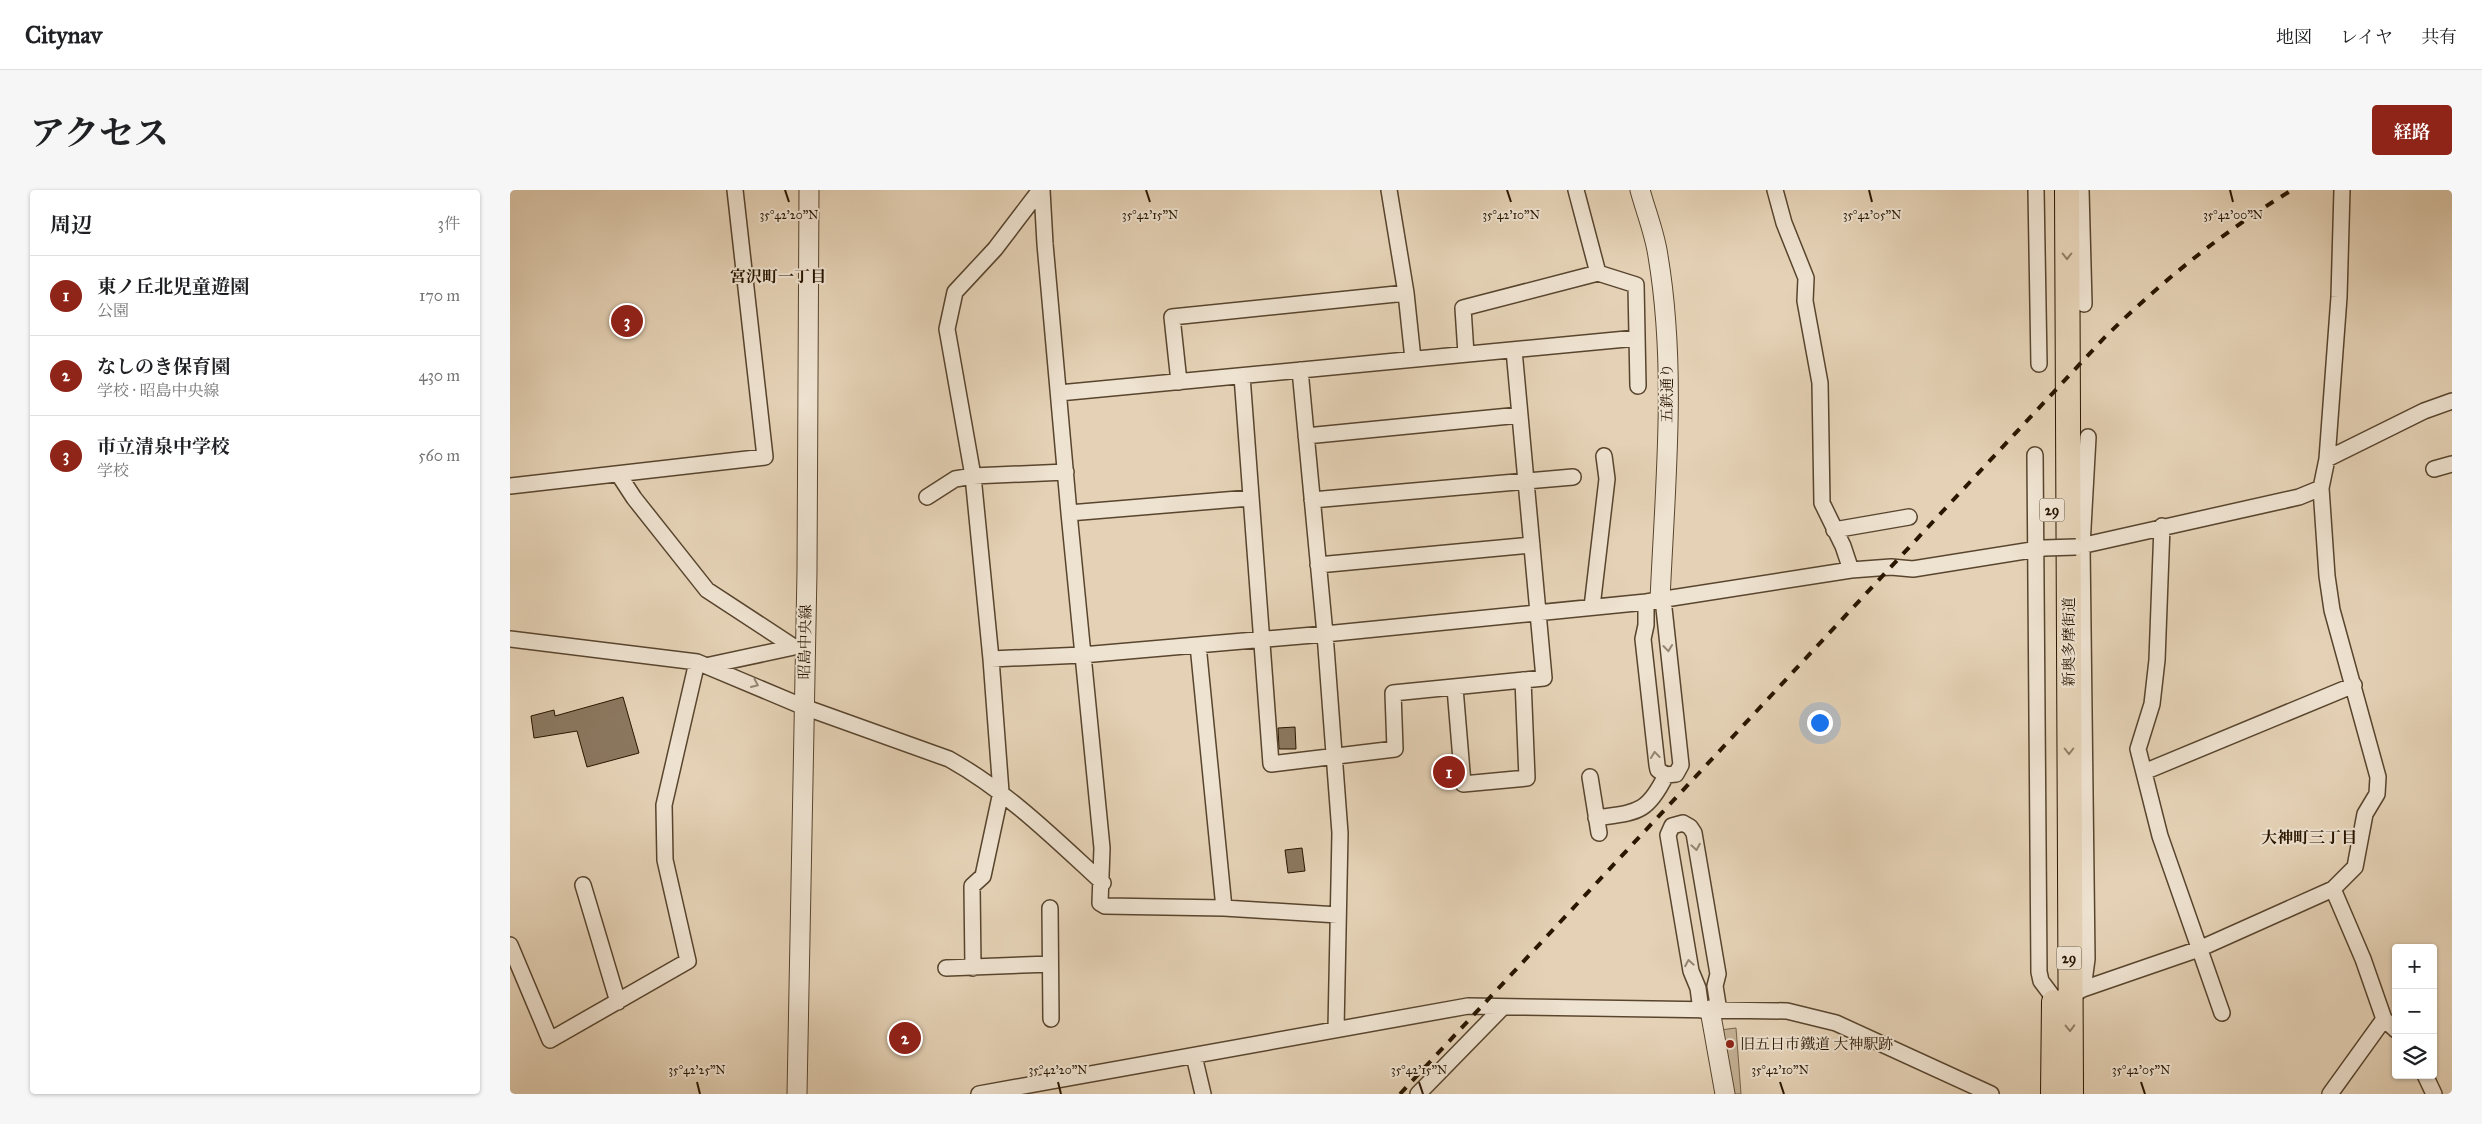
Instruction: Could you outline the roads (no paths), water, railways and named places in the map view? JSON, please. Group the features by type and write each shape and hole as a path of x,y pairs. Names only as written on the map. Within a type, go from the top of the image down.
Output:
{"main road":[{"name":"新奥多摩街道","path":"2050,190 2071,1094"},
{"name":"新奥多摩街道","path":"2053,1094 2069,994 2067,190"}],"street":[{"path":"510,486 765,457 735,190"},
{"name":"昭島中央線","path":"797,1094 804,706 809,190"},
{"path":"1041,190 1082,655 1092,723 1102,848 1102,884 1099,900 1105,906 1224,908 1338,915"},
{"path":"972,968 972,886 983,876 1001,792 991,659 973,476 947,329 955,292 995,249 1041,190"},
{"path":"1389,190 1406,293 1413,359"},
{"path":"1576,190 1598,273"},
{"name":"五鉄通り","path":"1640,190 1658,254 1666,338 1667,432 1656,600"},
{"path":"1775,190 1784,223 1806,278 1805,301 1820,383 1822,503 1851,570"},
{"path":"2036,190 2039,364"},
{"path":"2082,190 2084,304"},
{"path":"2035,455 2040,548 2039,972 2041,981 2069,994 2200,949 2332,889 2355,867 2365,814 2377,794 2378,777 2332,610 2327,576 2321,488 2327,459 2340,297 2342,190"},
{"path":"1466,354 1463,308 1598,273 1636,285 1638,386"},
{"path":"1179,382 1172,317 1406,293"},
{"path":"1059,393 1637,338"},
{"path":"1242,376 1271,764 1396,749 1393,692 1455,688 1544,678 1514,350"},
{"path":"1300,370 1325,634 1340,833 1336,1029"},
{"path":"2327,459 2424,411 2452,401"},
{"path":"1306,436 1520,415"},
{"path":"2069,994 2087,959 2079,546 2088,437"},
{"path":"1592,608 1607,480 1604,456"},
{"path":"2434,469 2452,464"},
{"path":"926,496 956,479 973,476 1066,472"},
{"path":"619,475 634,498 706,590 794,647 704,663"},
{"path":"1312,500 1573,477"},
{"path":"991,659 1082,655 1262,640 1592,608 1851,570 1891,567 1913,569 2040,548 2079,546 2299,497 2321,488"},
{"path":"1069,513 1250,498"},
{"path":"1834,530 1909,517"},
{"path":"2162,526 2157,660 2152,704 2138,749 2160,836 2222,1013"},
{"path":"1318,566 1532,545"},
{"path":"1656,600 1681,765 1676,774 1666,775 1658,770 1656,765 1643,639 1646,625 1656,600"},
{"path":"510,638 704,663 804,706 949,759 1001,792 1029,814 1102,884"},
{"path":"1198,645 1224,908"},
{"path":"510,945 550,1040 688,961 665,860 664,805 704,663"},
{"path":"1455,688 1463,784 1527,778 1522,680"},
{"path":"2144,772 2354,685"},
{"path":"1590,777 1598,826 1646,807 1657,794 1666,775"},
{"path":"1710,1010 1718,974 1694,832 1683,823 1672,826 1668,835 1691,971 1710,1010 1725,1094"},
{"path":"583,885 618,1002"},
{"path":"2332,889 2363,959 2384,1019 2392,1026"},
{"path":"1050,908 1051,1019"},
{"path":"946,968 1050,964"},
{"path":"979,1094 1468,1006 1787,1011 1836,1022 1992,1094"},
{"path":"1418,1094 1503,1007"},
{"path":"2330,1094 2384,1019"},
{"path":"1194,1056 1203,1094"},
{"path":"2427,1079 2434,1094"}],"railway":[{"path":"1400,1094 2105,337 2194,258 2242,222 2292,190"}],"place":[{"name":"市立清泉中学校","path":"627,321"},
{"name":"東ノ丘北児童遊園","path":"1449,772"},
{"name":"なしのき保育園","path":"905,1038"},
{"name":"旧五日市鐵道 大神駅跡","path":"1730,1044"}],"district":[{"name":"宮沢町一丁目","path":"778,276"},
{"name":"大神町三丁目","path":"2309,837"}]}
